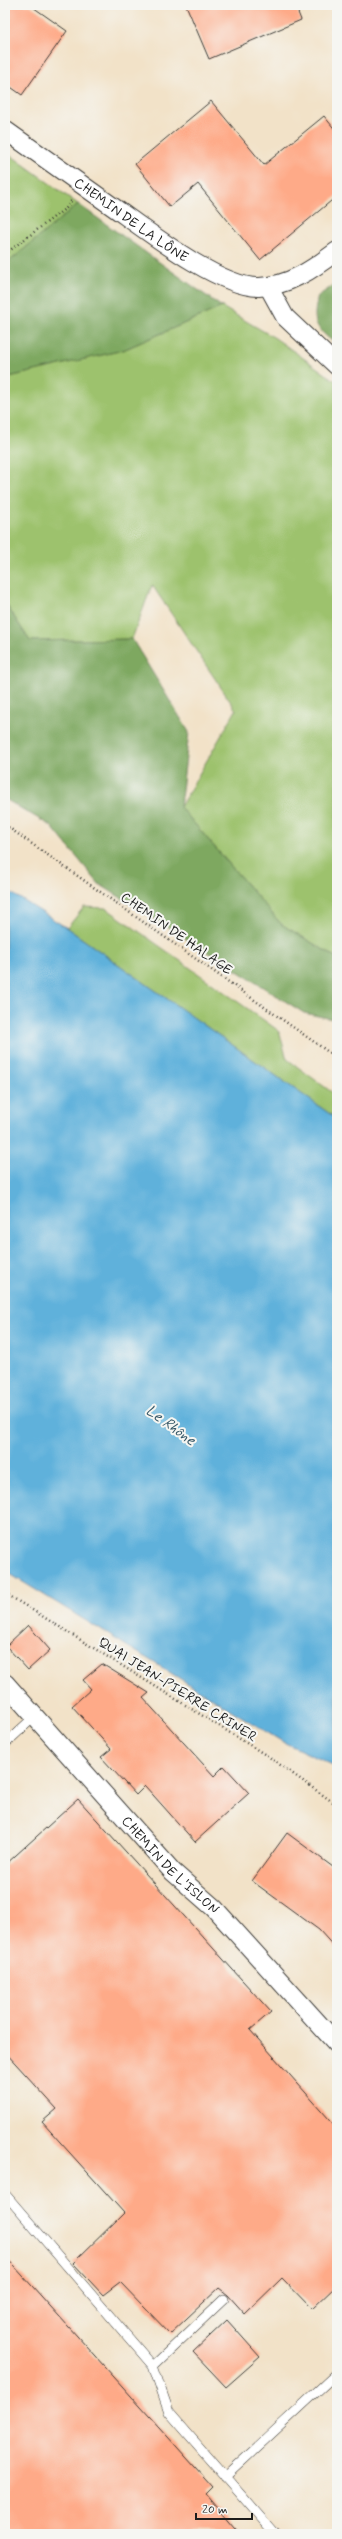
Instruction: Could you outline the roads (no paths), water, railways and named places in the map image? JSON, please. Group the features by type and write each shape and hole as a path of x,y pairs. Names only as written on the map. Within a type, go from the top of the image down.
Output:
{"street":[{"name":"CHEMIN DE LA LÔNE","path":"5,130 181,254 223,278 257,287 286,283 313,269 337,251"},
{"path":"268,286 285,318 337,366"},
{"name":"CHEMIN DE L'ISLON","path":"5,1683 173,1872 214,1908 337,2044"}],"lane":[{"path":"5,1744 35,1716"},
{"path":"5,2194 153,2366 169,2412 275,2534"},
{"path":"153,2366 224,2299"},
{"path":"225,2477 337,2373"}],"water":[{"name":"Le Rhône","path":"5,889 67,928 337,1119 337,1767 283,1742 5,1571"}]}
